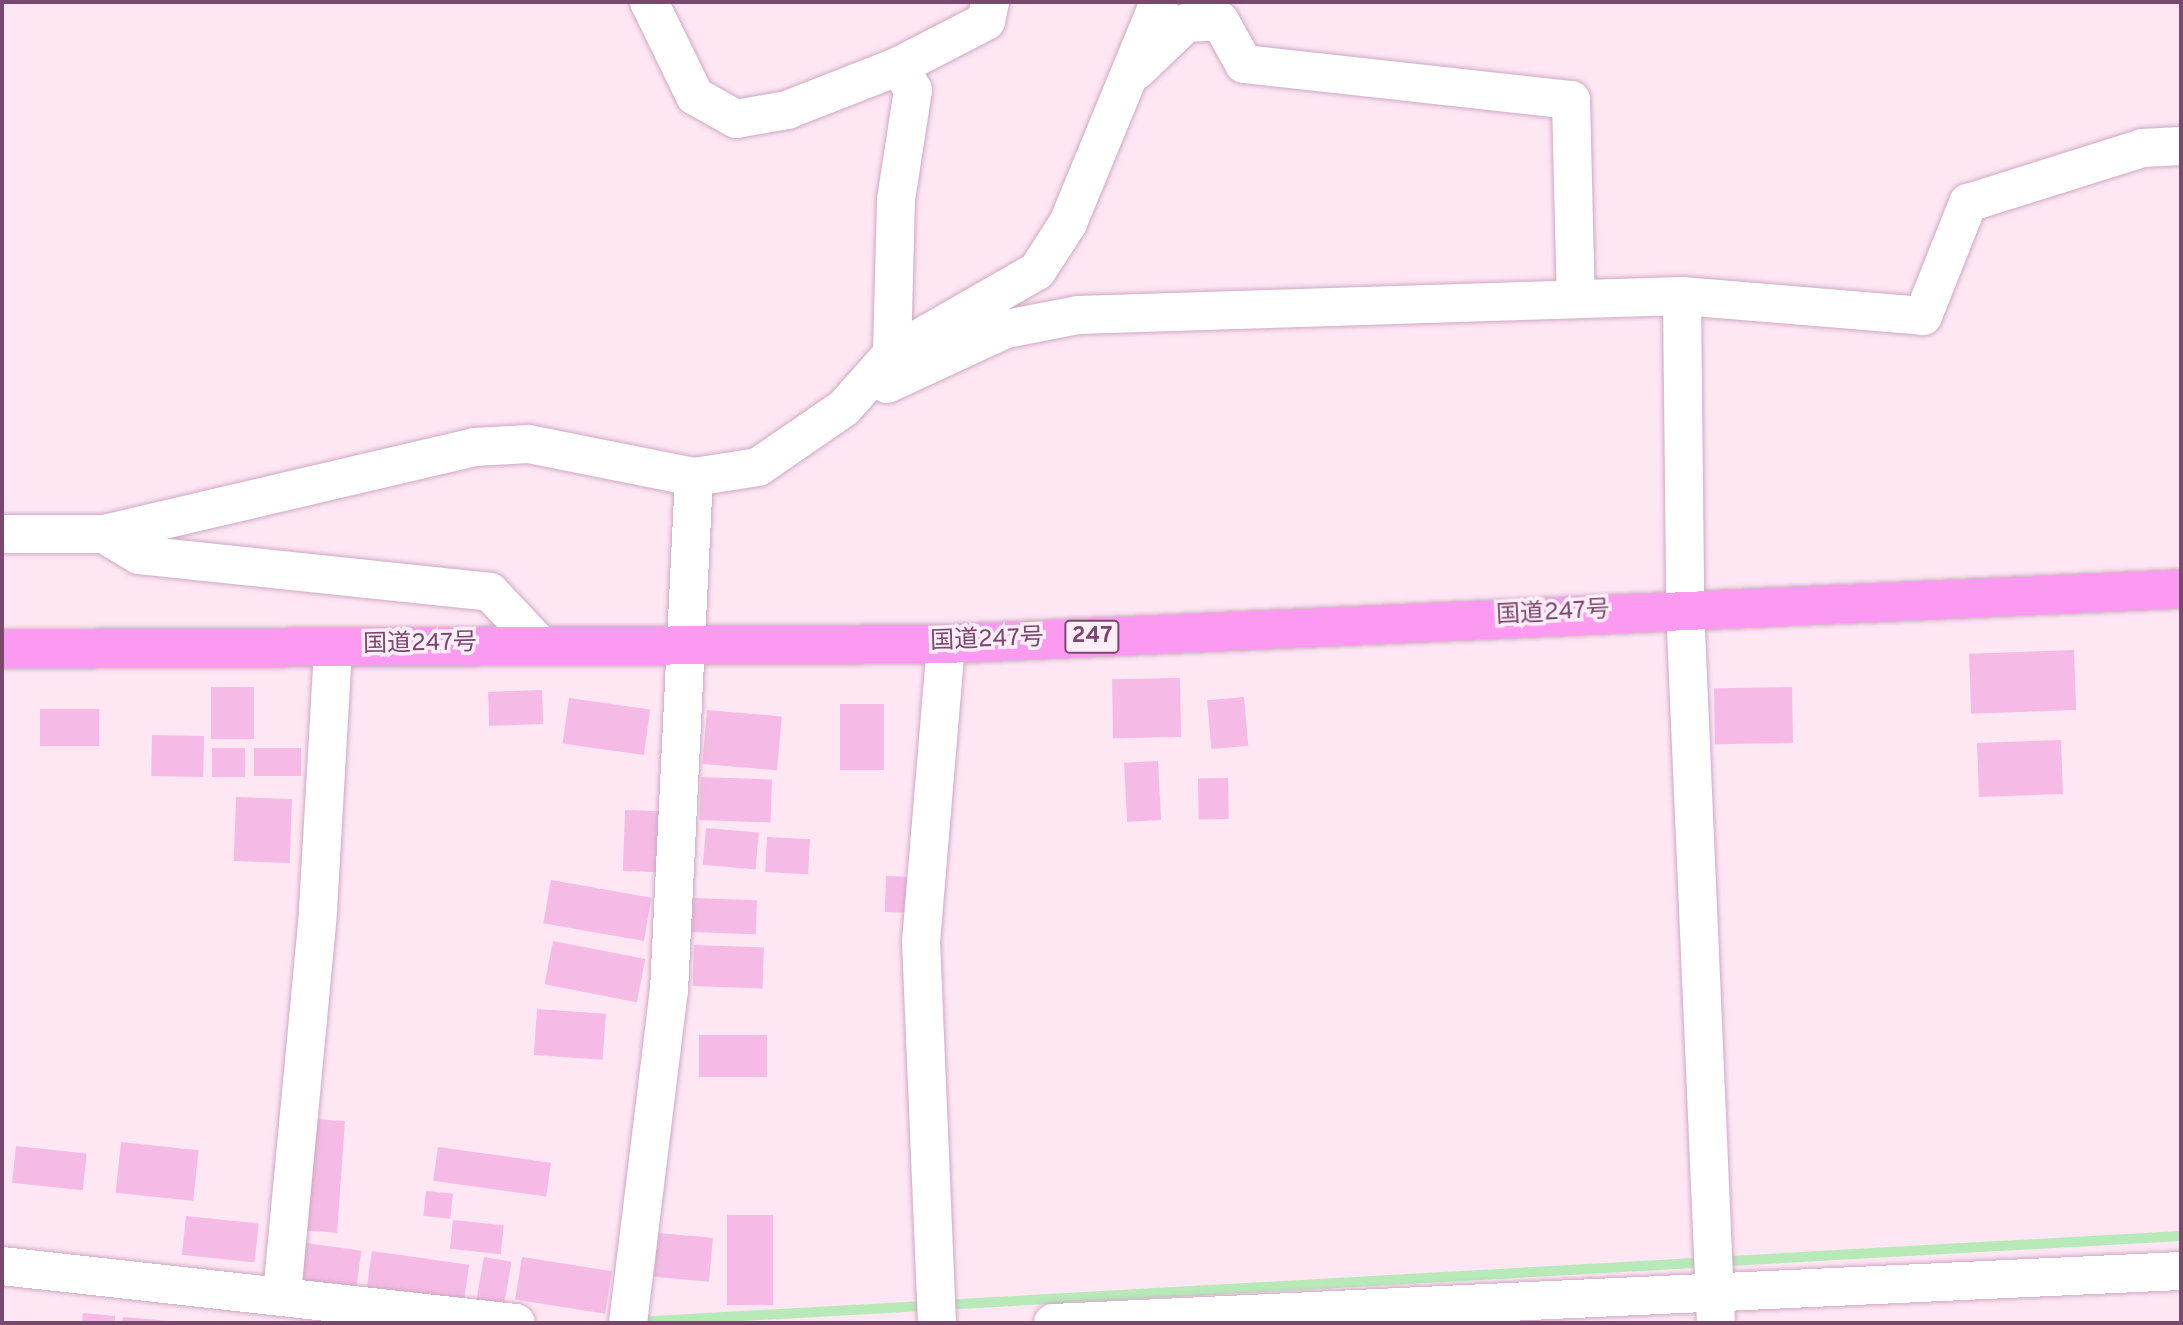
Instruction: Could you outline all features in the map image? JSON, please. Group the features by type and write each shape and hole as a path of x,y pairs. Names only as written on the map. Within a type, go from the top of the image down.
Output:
{"highway":[{"name":"国道247号","path":"2,649 685,641 946,644 1685,608 2181,589"}],"street":[{"path":"649,2 695,96 736,119 787,110 899,66 986,21 990,2"},
{"path":"844,408 892,354 1037,271 1068,223 1159,2"},
{"path":"1128,78 1186,23 1220,21 1244,64 1571,100 1576,299"},
{"path":"892,354 896,200 913,90 899,66"},
{"path":"2,534 104,534 474,447 528,444 695,477 758,467 844,408 1006,329 1078,315 1682,296 1923,316 1968,203 2143,148 2181,146"},
{"path":"1682,296 1685,608 1715,1299"},
{"path":"629,1311 669,991 695,477"},
{"path":"104,534 139,555 490,592 538,643"},
{"path":"937,1323 921,942 946,644"},
{"path":"282,1294 318,910 333,647"},
{"path":"2,1266 282,1294 515,1323"},
{"path":"1053,1323 1715,1299 2181,1271"}],"building":[{"path":"2074,650 2076,710 1971,714 1969,654"},
{"path":"1180,678 1181,737 1113,738 1112,679"},
{"path":"211,687 254,687 254,739 211,739"},
{"path":"1792,687 1793,743 1715,744 1714,688"},
{"path":"542,690 543,724 489,726 488,692"},
{"path":"1244,697 1248,746 1211,749 1207,700"},
{"path":"569,698 650,709 644,755 563,744"},
{"path":"840,704 884,704 884,770 840,770"},
{"path":"40,709 99,709 99,746 40,746"},
{"path":"707,710 782,717 777,770 702,764"},
{"path":"152,735 204,736 203,777 151,776"},
{"path":"2061,740 2063,794 1979,797 1977,743"},
{"path":"212,748 245,748 245,777 212,777"},
{"path":"254,748 301,748 301,776 254,776"},
{"path":"1158,761 1161,820 1127,822 1124,763"},
{"path":"701,777 772,779 770,822 699,820"},
{"path":"1228,778 1229,819 1199,820 1198,779"},
{"path":"236,797 292,799 290,863 234,861"},
{"path":"625,810 661,811 659,872 623,871"},
{"path":"706,828 759,833 756,869 703,865"},
{"path":"767,837 810,839 808,874 765,872"},
{"path":"886,876 918,877 917,913 885,912"},
{"path":"551,880 651,898 644,941 543,923"},
{"path":"693,898 757,900 756,934 692,932"},
{"path":"553,941 645,959 637,1002 545,984"},
{"path":"694,945 764,947 763,988 693,986"},
{"path":"537,1009 606,1014 603,1060 534,1055"},
{"path":"699,1035 767,1035 767,1077 699,1077"},
{"path":"315,1119 345,1121 337,1233 307,1231"},
{"path":"121,1142 199,1150 193,1201 116,1193"},
{"path":"16,1146 87,1153 83,1190 12,1183"},
{"path":"438,1147 551,1163 546,1197 433,1181"},
{"path":"426,1191 453,1194 450,1219 423,1216"},
{"path":"727,1215 773,1215 773,1305 727,1305"},
{"path":"186,1216 259,1224 255,1262 182,1255"},
{"path":"453,1220 504,1225 501,1254 450,1249"},
{"path":"658,1233 713,1238 709,1282 654,1277"},
{"path":"306,1243 361,1251 356,1288 301,1281"},
{"path":"372,1251 469,1265 463,1305 366,1292"},
{"path":"484,1257 512,1262 503,1312 475,1307"},
{"path":"522,1257 612,1271 605,1314 515,1299"},
{"path":"83,1313 115,1316 115,1323 82,1323"},
{"path":"123,1317 171,1321 171,1323 122,1323"}],"waterway":[{"path":"636,1322 2181,1236"}]}
